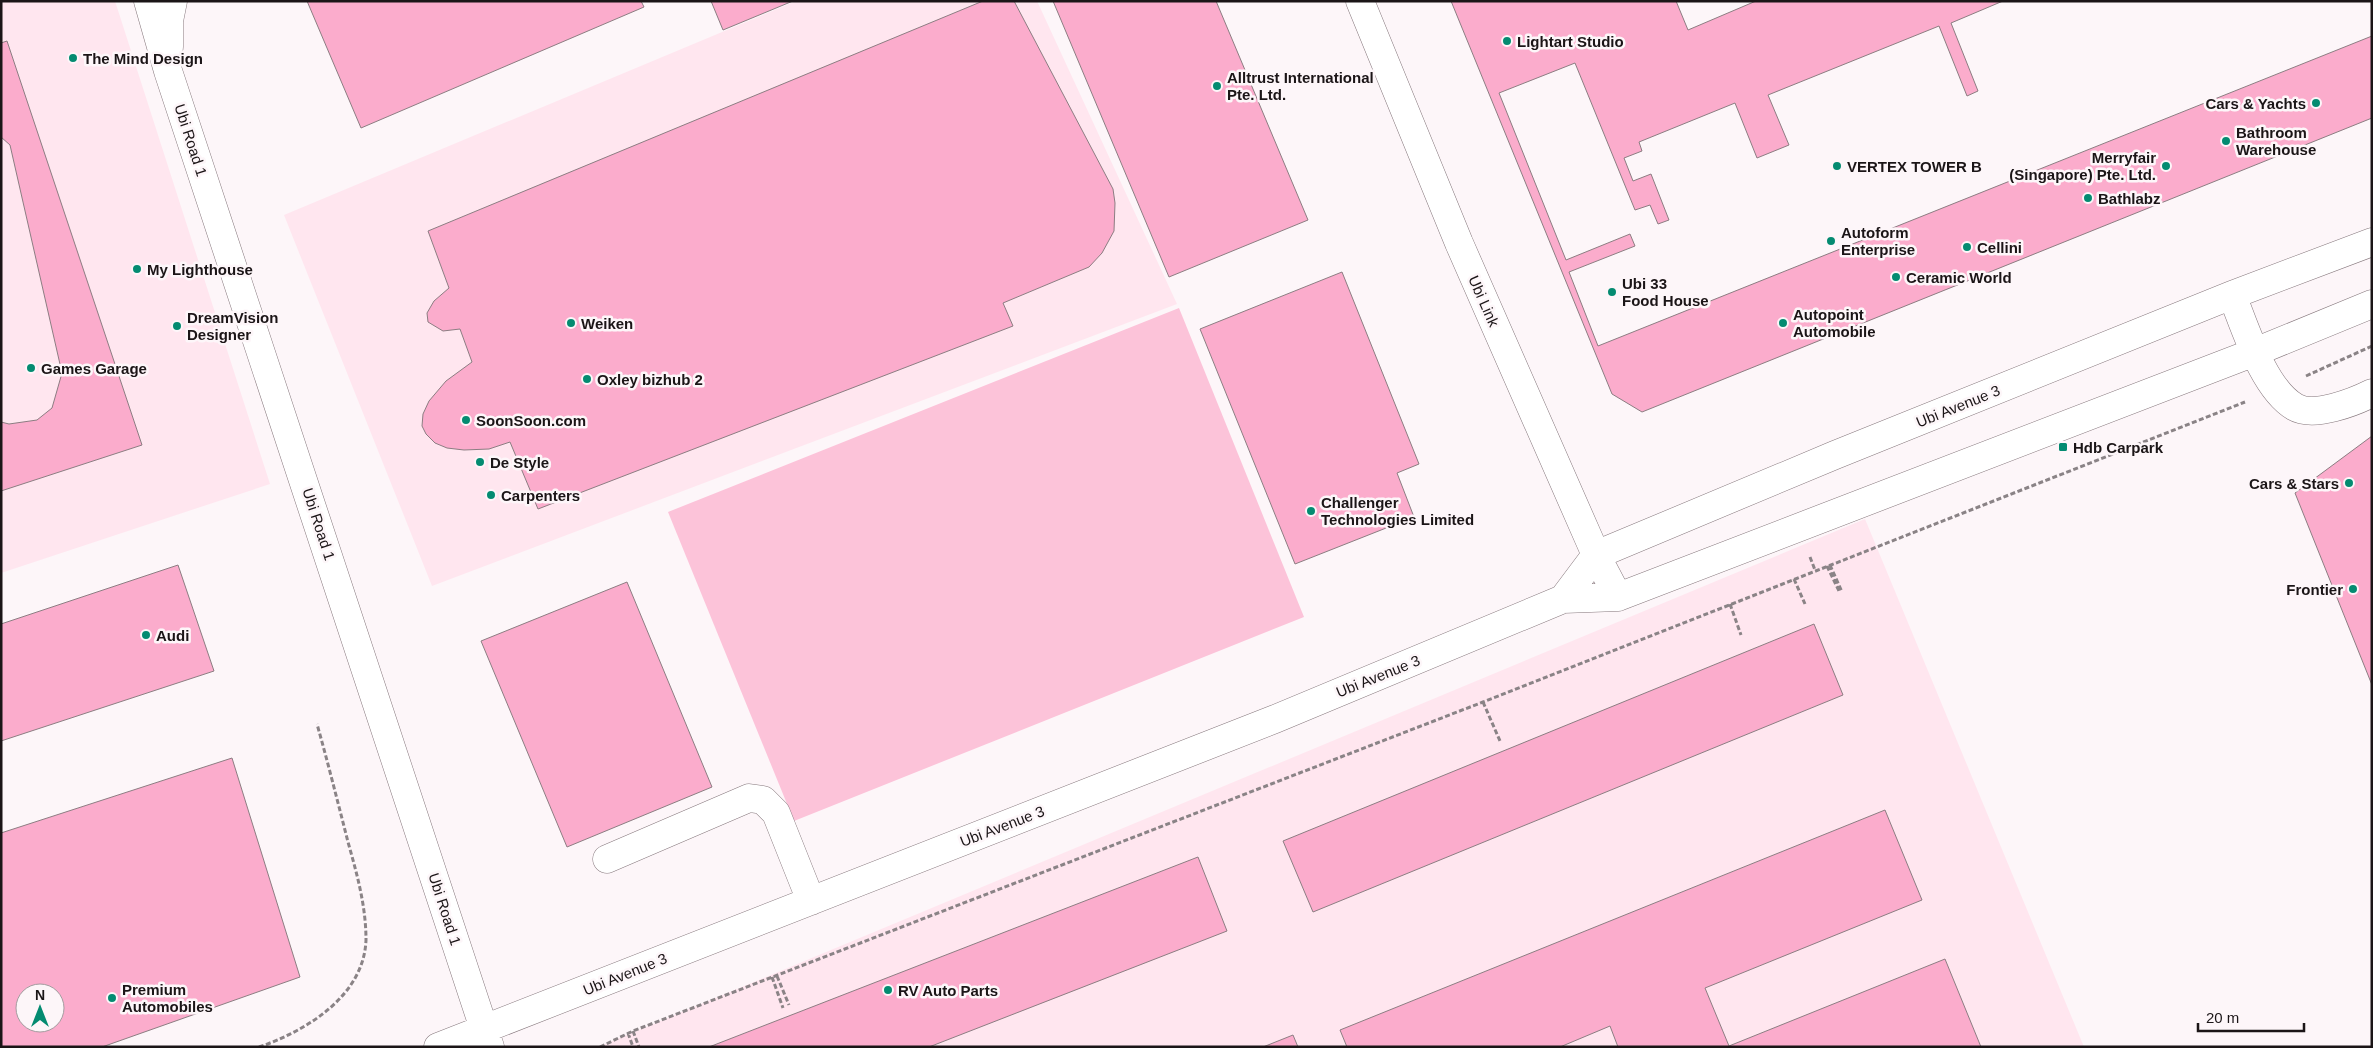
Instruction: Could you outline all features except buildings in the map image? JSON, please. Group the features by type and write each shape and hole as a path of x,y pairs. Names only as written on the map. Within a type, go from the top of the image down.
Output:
{"street":[{"name":"Ubi Road 1","path":"148,1 168,70 488,1038"},
{"path":"168,70 169,21 173,1"},
{"name":"Ubi Link","path":"1360,1 1459,243 1596,555 1618,597"},
{"name":"Ubi Avenue 3","path":"1563,598 1596,555 1835,454 2232,295 2372,242"},
{"path":"2232,295 2255,352 2276,390 2296,408 2317,410 2345,406 2372,393"},
{"name":"Ubi Avenue 3","path":"438,1047 488,1038 811,901 1275,718 1563,598 1618,597 2255,352 2372,304"},
{"path":"607,859 749,798 763,800 776,813 811,901"}],"path":[{"path":"600,1047 633,1031 1483,702 2276,390 2372,346"},
{"path":"1829,565 1841,593"},
{"path":"1794,579 1805,604"},
{"path":"1730,604 1741,635"},
{"path":"1483,702 1500,741"},
{"path":"259,1047 281,1039 319,1018 352,984 366,941 362,894 317,724"},
{"path":"777,976 789,1005"},
{"path":"772,977 783,1008"},
{"path":"633,1031 639,1047"},
{"path":"628,1034 633,1047"}],"shaded area":[{"path":"1,1 115,1 270,484 1,573"},
{"name":"Oxley bizhub 2","path":"796,1 1037,1 1177,304 432,586 284,215"},
{"path":"1179,308 1304,617 794,821 668,512"},
{"path":"1865,519 2084,1047 598,1047"}],"place":[{"name":"Lightart Studio","path":"1507,41"},
{"name":"The Mind Design","path":"73,58"},
{"name":"Alltrust International Pte. Ltd.","path":"1217,86"},
{"name":"Cars & Yachts","path":"2316,103"},
{"name":"Bathroom Warehouse","path":"2226,141"},
{"name":"VERTEX TOWER B","path":"1837,166"},
{"name":"Merryfair (Singapore) Pte. Ltd.","path":"2166,166"},
{"name":"Bathlabz","path":"2088,198"},
{"name":"Autoform Enterprise","path":"1831,241"},
{"name":"Cellini","path":"1967,247"},
{"name":"My Lighthouse","path":"137,269"},
{"name":"Ceramic World","path":"1896,277"},
{"name":"Ubi 33 Food House","path":"1612,292"},
{"name":"Weiken","path":"571,323"},
{"name":"Autopoint Automobile","path":"1783,323"},
{"name":"DreamVision Designer","path":"177,326"},
{"name":"Games Garage","path":"31,368"},
{"name":"Oxley bizhub 2","path":"587,379"},
{"name":"SoonSoon.com","path":"466,420"},
{"name":"Hdb Carpark","path":"2063,447"},
{"name":"De Style","path":"480,462"},
{"name":"Cars & Stars","path":"2349,483"},
{"name":"Carpenters","path":"491,495"},
{"name":"Challenger Technologies Limited","path":"1311,511"},
{"name":"Frontier","path":"2353,589"},
{"name":"Audi","path":"146,635"},
{"name":"RV Auto Parts","path":"888,990"},
{"name":"Premium Automobiles","path":"112,998"}]}
